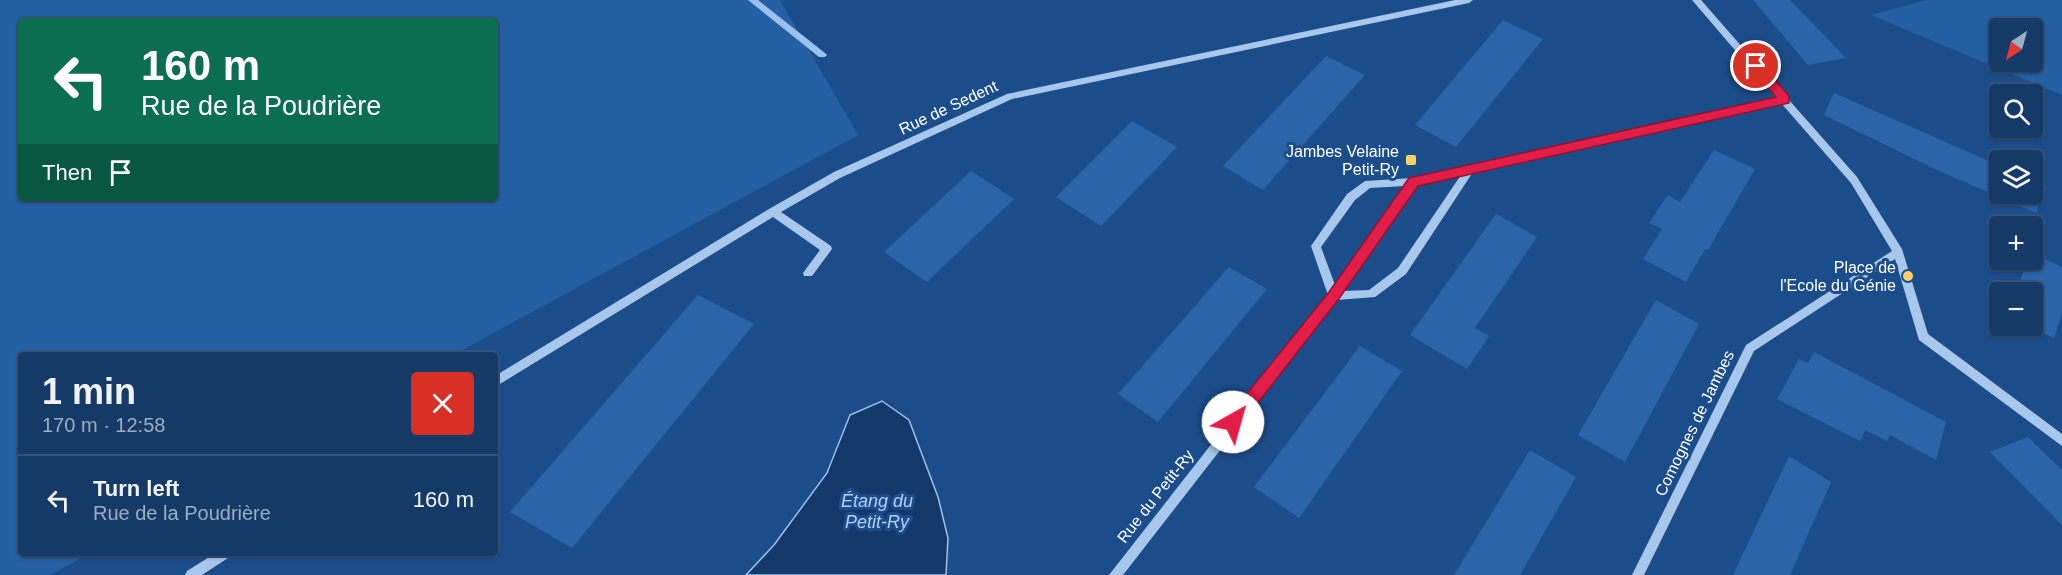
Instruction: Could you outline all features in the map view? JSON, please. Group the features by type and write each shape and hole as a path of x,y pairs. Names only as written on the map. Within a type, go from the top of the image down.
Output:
{"street":[{"name":"Rue de Sedent","path":"498,380 837,175 1010,96 1468,0"},
{"path":"1696,0 1854,180 1898,252 1923,337 2062,441"},
{"path":"1470,169 1402,271 1371,294 1334,296 1316,246 1351,197 1368,184 1413,182 1470,169 1785,99"},
{"name":"Rue du Petit-Ry","path":"1115,575 1334,296 1413,182"},
{"path":"773,212 827,249 808,273"},
{"name":"Comognes de Jambes","path":"1638,575 1750,348 1898,252"},
{"path":"190,575 221,556"}],"shaded area":[{"path":"0,0 780,0 858,135 459,352 18,352 18,556 85,556 50,575 0,575"},
{"path":"1927,0 2062,0 2062,95 2043,87 2043,84 2036,84 2007,72 2043,72 2043,18 1989,18 1989,64 1871,15"}],"water":[{"name":"Étang du Petit-Ry","path":"882,401 909,420 938,497 948,538 946,575 746,575 774,545 827,473 850,415"}],"building":[{"path":"1753,0 1790,0 1846,58 1808,65"},
{"path":"1503,20 1543,39 1456,147 1415,125"},
{"path":"1326,56 1365,75 1263,190 1223,166"},
{"path":"1834,93 1989,161 1989,193 1935,169 1824,115"},
{"path":"1132,121 1177,147 1101,226 1056,197"},
{"path":"1714,150 1755,169 1708,250 1705,249 1686,282 1643,259 1662,229 1649,223 1668,195 1680,202"},
{"path":"971,171 1014,199 927,282 884,252"},
{"path":"2015,204 2039,204 2036,213"},
{"path":"1496,214 1537,237 1475,328 1489,336 1467,369 1410,335"},
{"path":"2043,258 2062,267 2062,313 2054,338 2043,333 2043,282 2020,282 2024,270 2043,270"},
{"path":"1229,267 1267,289 1158,422 1118,394"},
{"path":"698,295 754,324 572,548 510,512"},
{"path":"1656,300 1699,324 1625,462 1578,435"},
{"path":"1360,346 1402,371 1299,518 1254,487"},
{"path":"1814,352 1946,422 1936,460 1890,435 1887,441 1865,430 1860,441 1777,399 1799,359 1808,363"},
{"path":"2028,437 2062,470 2062,525 1990,452"},
{"path":"1530,450 1576,477 1520,575 1454,575"},
{"path":"1789,456 1831,482 1790,575 1733,575"}],"waterway":[{"path":"752,0 822,55"}],"place":[{"name":"Jambes Velaine Petit-Ry","path":"1411,160"},
{"name":"Place de l'Ecole du Génie","path":"1908,276"}],"route":[{"path":"1233,422 1334,296 1413,182 1785,99 1756,66"}]}
